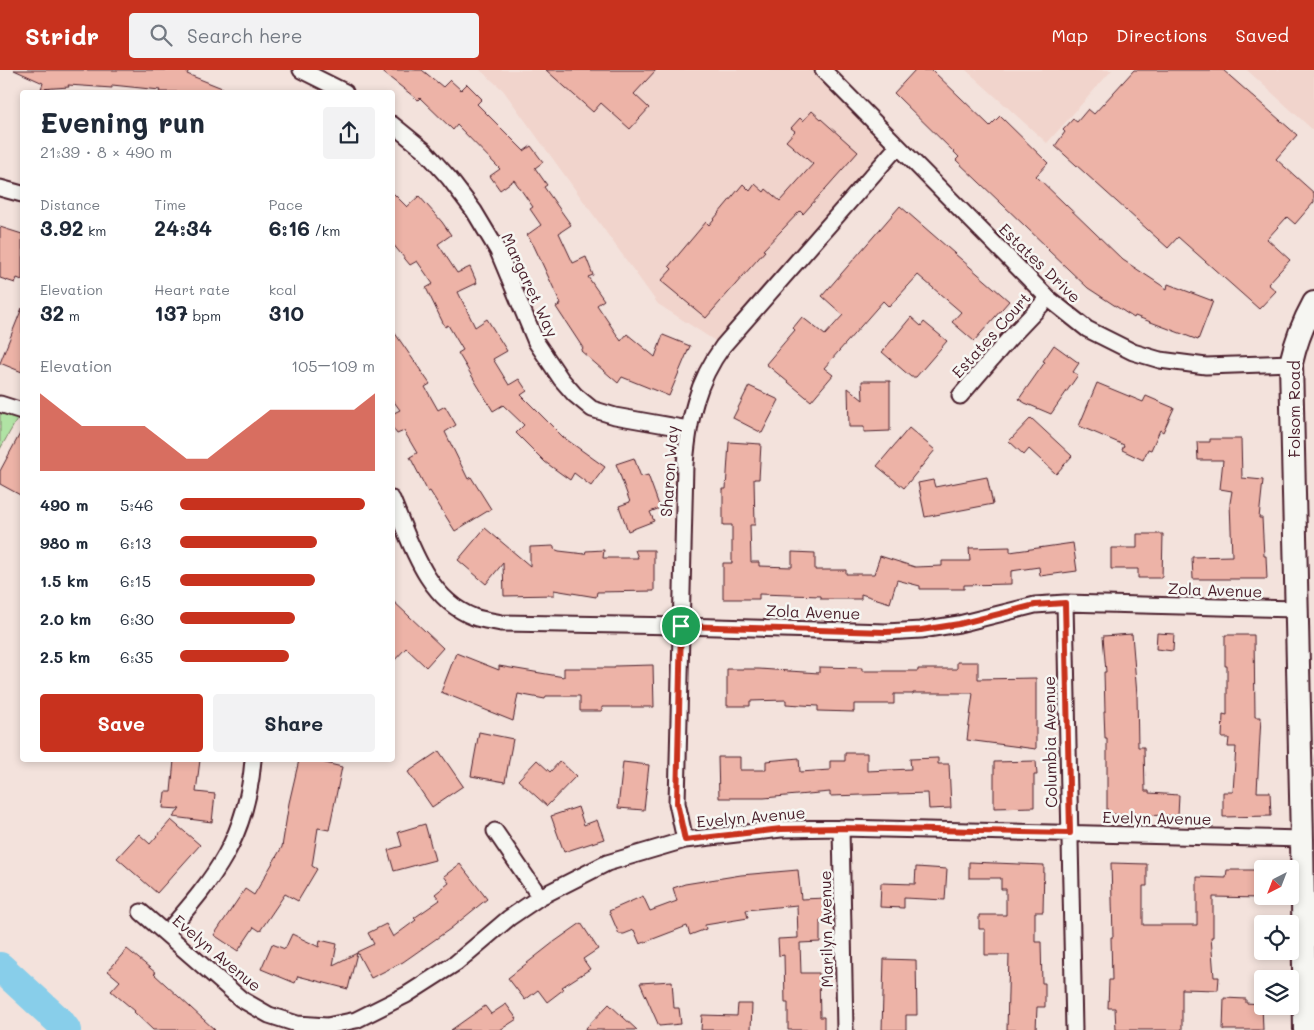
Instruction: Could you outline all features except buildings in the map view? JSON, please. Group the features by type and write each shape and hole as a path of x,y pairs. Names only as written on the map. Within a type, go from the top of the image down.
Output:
{"street":[{"path":"301,70 341,90"},
{"name":"Estates Drive","path":"823,70 1048,298 1087,329 1133,352 1160,360 1206,366 1291,364"},
{"name":"Margaret Way","path":"395,127 430,157 474,211 498,251 536,342 561,379 575,395 592,408 615,416 688,429"},
{"name":"Sharon Way","path":"685,840 677,803 684,464 688,429 696,396 710,364 723,346 898,146"},
{"path":"0,188 20,193"},
{"name":"Estates Court","path":"960,396 1008,340 1048,298"},
{"name":"Folsom Road","path":"1305,1030 1309,1004 1302,839 1291,364 1296,340 1303,322 1314,303"},
{"path":"0,404 20,410"},
{"name":"Zola Avenue","path":"395,506 421,566 436,590 453,606 474,617 501,623 895,632 959,624 1035,605 1065,603 1298,609"},
{"name":"Columbia Avenue","path":"1065,603 1074,1030"},
{"path":"166,933 195,901 217,871 233,843 244,812 252,779 253,762"},
{"name":"Evelyn Avenue","path":"141,912 241,999 269,1015 298,1024 327,1026 358,1025 431,980 509,918 540,897 607,863 685,840 781,829 842,828 1302,839"},
{"name":"Marilyn Avenue","path":"842,828 845,1030"},
{"path":"495,831 540,897"}],"shaded area":[{"path":"480,70 823,70 898,146 723,346 658,304 503,90"},
{"path":"966,70 1112,70 1047,143"},
{"path":"1247,70 1314,70 1314,131"}],"green space":[{"path":"0,404 20,410 20,414 0,449"}],"waterway":[{"path":"0,967 60,1022 66,1030"}],"route":[{"path":"1065,603 1070,833 842,828 781,829 685,840 677,803 681,626 886,632 921,630 959,624 1035,605 1065,603"}]}
